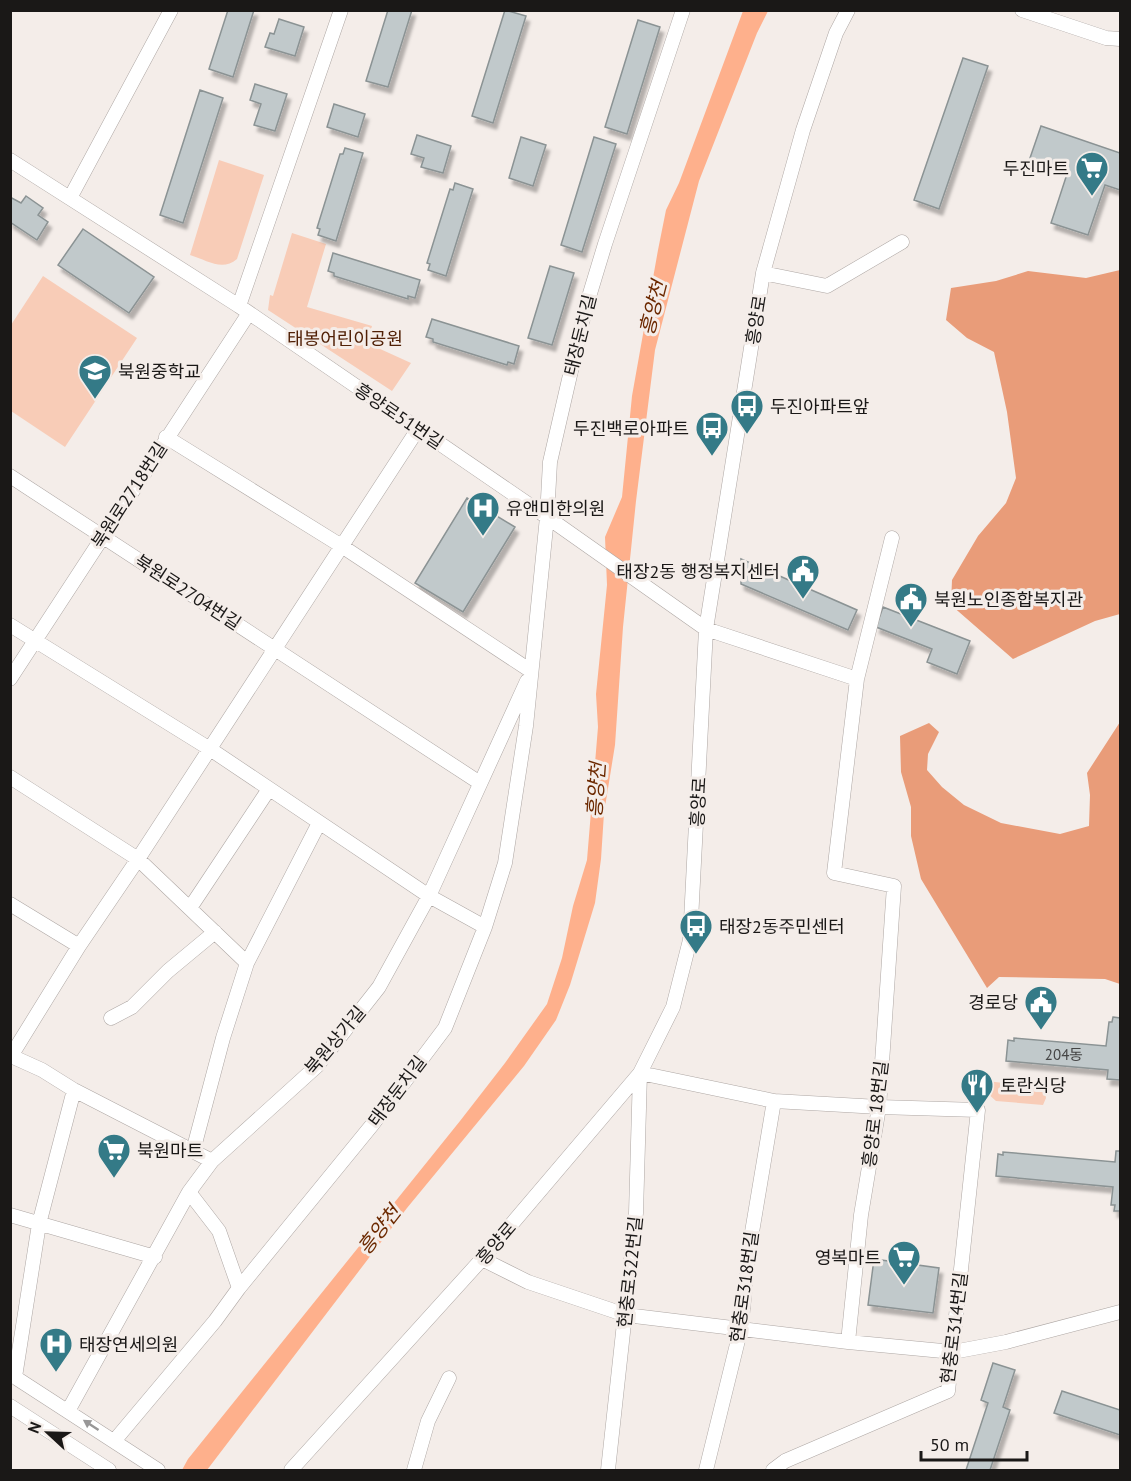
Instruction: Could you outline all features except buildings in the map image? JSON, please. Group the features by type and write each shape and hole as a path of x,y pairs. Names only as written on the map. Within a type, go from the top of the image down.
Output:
{"street":[{"path":"70,198 171,10"},
{"path":"244,310 341,10"},
{"name":"태장둔치길","path":"114,1440 215,1321 239,1288 372,1125 445,1028 485,927 505,863 526,726 547,517 550,462 585,310 608,233 683,10"},
{"name":"흥양로","path":"291,1470 482,1259 640,1073 673,1007 690,940 706,629 763,273 802,130 836,33 848,10"},
{"path":"1022,10 1106,38 1120,39"},
{"name":"흥양로51번길","path":"10,160 244,310 547,517 706,629"},
{"path":"763,273 827,286 902,242"},
{"name":"북원로2718번길","path":"10,679 166,437 244,310"},
{"path":"212,1161 74,1090 42,1070 10,1056 79,946 138,860 340,545 418,429"},
{"path":"166,437 340,545 531,671"},
{"name":"북원로2704번길","path":"10,476 275,649"},
{"path":"706,629 857,679 892,538"},
{"path":"10,625 210,749 429,896 485,927"},
{"path":"275,649 480,783"},
{"name":"북원상가길","path":"68,1411 189,1192 212,1161 317,1066 379,987 429,896 531,671"},
{"name":"흥양로 18번길","path":"848,1342 861,1215 879,1107 894,886 834,873 857,679"},
{"path":"10,777 138,860 247,963"},
{"path":"190,908 269,789"},
{"path":"193,1151 223,1038 247,963 319,823"},
{"path":"10,904 79,946"},
{"path":"111,1018 132,1007 168,971 215,932"},
{"path":"640,1073 774,1101 879,1107"},
{"name":"현충로322번길","path":"608,1470 636,1213 640,1073"},
{"path":"74,1090 39,1224 13,1376 158,1470"},
{"name":"현충로318번길","path":"706,1470 741,1328 749,1250 774,1101"},
{"name":"현충로314번길","path":"773,1470 785,1461 948,1391 978,1110 879,1107"},
{"path":"189,1192 219,1231 239,1288"},
{"path":"10,1215 155,1257"},
{"path":"482,1259 528,1282 626,1315 848,1342 953,1352 1120,1312"},
{"path":"414,1470 428,1421 449,1378"},
{"path":"10,1406 103,1469"}],"green space":[{"path":"219,160 264,175 237,259 226,265 214,264 190,255"},
{"name":"태봉어린이공원","path":"292,233 326,244 307,307 372,326 367,343 411,363 392,391 268,310 270,295 273,296"},
{"path":"43,276 137,338 65,447 11,411 11,325"},
{"path":"987,1081 1044,1088 1046,1098 1043,1105 996,1101 986,1092"}],"shaded area":[{"path":"1120,270 1120,614 1095,621 1013,659 951,605 952,580 978,536 1006,503 1016,478 1007,412 994,352 967,338 946,320 951,288 996,281 1028,271 1086,278"},
{"path":"1120,722 1120,984 1105,979 999,977 987,988 921,879 911,836 911,807 901,772 900,736 929,723 939,732 928,754 927,770 942,787 964,805 1001,823 1060,834 1089,826 1090,795 1087,773"}],"water":[{"name":"흥양천","path":"743,11 768,11 757,33 699,181 655,350 636,501 623,627 615,745 604,813 601,859 595,903 570,985 556,1020 524,1066 407,1208 207,1470 182,1470 188,1459 460,1121 547,1004 562,958 573,906 587,860 598,727 596,694 607,585 605,537 622,497 632,396 658,250 666,210 679,183"}],"place":[{"name":"두진마트","path":"1092,197"},
{"name":"북원중학교","path":"95,400"},
{"name":"두진아파트앞","path":"747,435"},
{"name":"두진백로아파트","path":"712,457"},
{"name":"유앤미한의원","path":"483,537"},
{"name":"태장2동 행정복지센터","path":"803,600"},
{"name":"북원노인종합복지관","path":"911,628"},
{"name":"태장2동주민센터","path":"696,955"},
{"name":"경로당","path":"1041,1031"},
{"name":"토란식당","path":"977,1114"},
{"name":"북원마트","path":"114,1179"},
{"name":"영복마트","path":"904,1286"},
{"name":"태장연세의원","path":"56,1373"}]}
